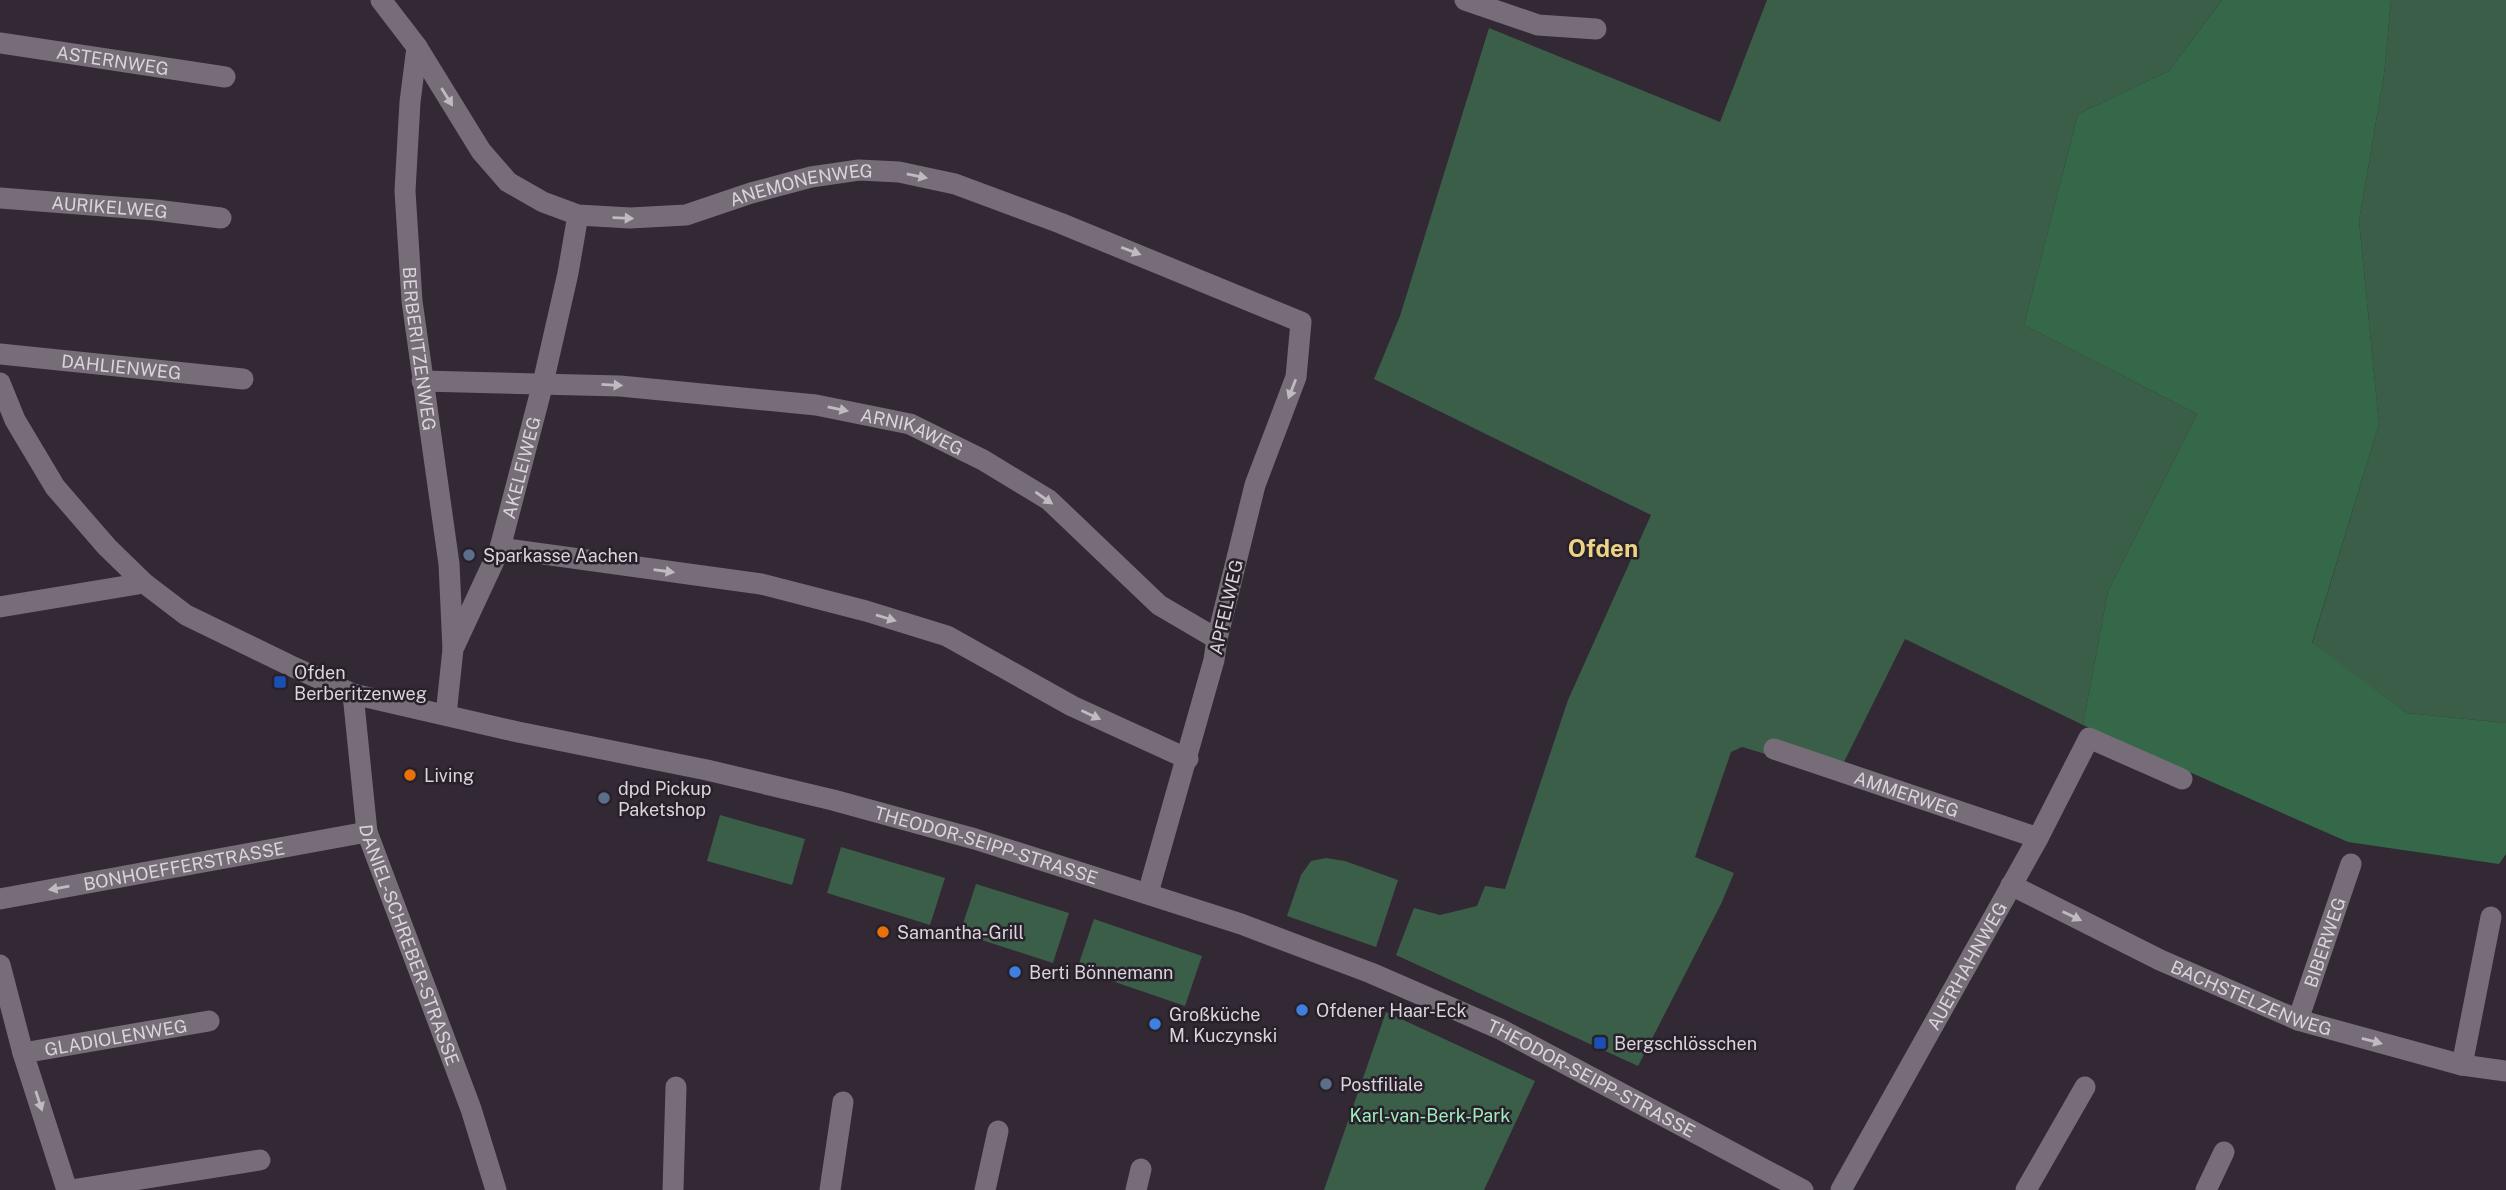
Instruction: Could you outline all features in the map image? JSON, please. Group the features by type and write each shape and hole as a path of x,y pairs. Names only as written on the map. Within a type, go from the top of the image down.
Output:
{"street":[{"name":"ANEMONENWEG","path":"381,0 417,47 481,151 508,182 543,202 578,215 630,218 686,215 751,192 811,177 859,170 899,172 955,184 1047,218 1171,266 1301,322"},
{"path":"1465,0 1538,25 1596,29"},
{"name":"ASTERNWEG","path":"0,43 225,77"},
{"name":"BERBERITZENWEG","path":"417,47 410,102 405,191 412,301 449,564 453,649"},
{"name":"AURIKELWEG","path":"0,198 221,218"},
{"name":"AKELEIWEG","path":"446,715 453,649 500,548 543,383 578,215"},
{"name":"APFELWEG","path":"1148,893 1188,759 1255,485 1296,377 1301,322"},
{"name":"DAHLIENWEG","path":"0,354 243,379"},
{"name":"ARNIKAWEG","path":"422,381 620,386 816,405 910,424 984,460 1049,500 1159,605 1215,650"},
{"name":"THEODOR-SEIPP-STRASSE","path":"0,383 15,420 55,487 107,547 144,583 186,615 353,694 518,733 707,769 833,800 975,839 1241,924 1370,973 1500,1029 1803,1190"},
{"path":"500,548 761,584 866,611 947,636 1072,706 1188,759"},
{"path":"0,607 144,583"},
{"name":"DANIEL-SCHREBER-STRASSE","path":"353,694 367,832 471,1109 496,1190"},
{"name":"AUERHAHNWEG","path":"1841,1190 2038,838 2089,738 2182,779"},
{"name":"AMMERWEG","path":"1774,749 2038,838"},
{"name":"BONHOEFFERSTRASSE","path":"0,899 367,832"},
{"name":"BIBERWEG","path":"2298,1020 2351,863"},
{"name":"BACHSTELZENWEG","path":"2011,885 2160,960 2298,1020 2462,1065 2506,1070"},
{"path":"2462,1065 2491,917"},
{"path":"0,965 23,1054 69,1190 261,1160"},
{"name":"GLADIOLENWEG","path":"23,1054 209,1021"},
{"path":"673,1190 677,1087"},
{"path":"2026,1190 2085,1087"},
{"path":"830,1190 843,1102"},
{"path":"985,1190 998,1131"},
{"path":"2206,1190 2224,1152"},
{"path":"1136,1190 1141,1169"}],"green space":[{"path":"1767,0 2222,0 2169,71 2078,114 2024,325 2197,414 2108,591 2083,725 1905,639 1843,764 1772,756 1742,747 1731,752 1695,857 1734,873 1722,902 1638,1066 1396,955 1414,908 1440,915 1477,906 1485,886 1505,889 1568,700 1651,515 1374,379 1400,316 1489,28 1720,122"},
{"path":"2222,0 2391,0 2384,75 2359,221 2379,424 2312,643 2407,713 2506,723 2506,854 2499,864 2348,842 2083,725 2108,591 2197,414 2024,325 2078,114 2169,71"},
{"path":"2391,0 2506,0 2506,723 2407,713 2312,644 2379,424 2359,221 2384,75"},
{"path":"720,815 805,839 792,885 707,861"},
{"path":"841,847 945,878 930,925 827,893"},
{"path":"1326,858 1345,861 1398,880 1376,947 1287,916 1301,875 1311,861"},
{"path":"976,884 1069,913 1053,963 960,933"},
{"path":"1094,919 1202,956 1185,1006 1077,969"},
{"name":"Karl-van-Berk-Park","path":"1386,1012 1535,1081 1484,1190 1324,1190"}],"place":[{"name":"Sparkasse Aachen","path":"469,555"},
{"name":"Ofden Berberitzenweg","path":"280,682"},
{"name":"Living","path":"410,775"},
{"name":"dpd Pickup Paketshop","path":"604,798"},
{"name":"Samantha-Grill","path":"883,932"},
{"name":"Berti Bönnemann","path":"1015,972"},
{"name":"Ofdener Haar-Eck","path":"1302,1010"},
{"name":"Großküche M. Kuczynski","path":"1155,1024"},
{"name":"Bergschlösschen","path":"1600,1043"},
{"name":"Postfiliale","path":"1326,1084"}],"district":[{"name":"Ofden","path":"1603,548"}]}
